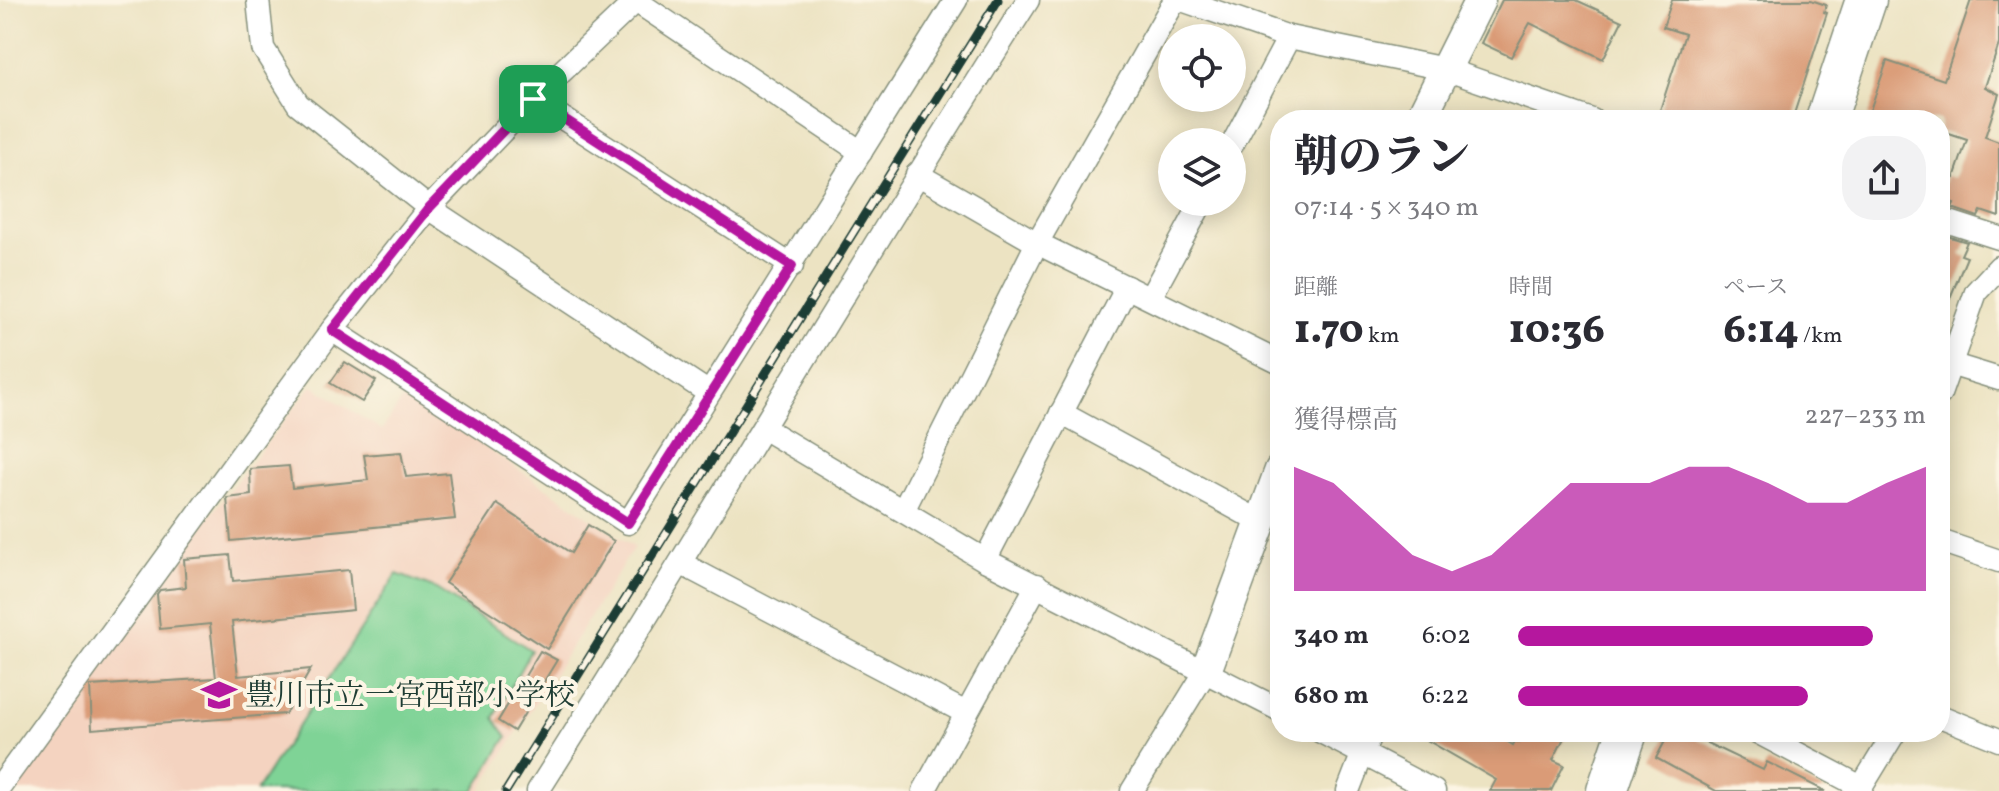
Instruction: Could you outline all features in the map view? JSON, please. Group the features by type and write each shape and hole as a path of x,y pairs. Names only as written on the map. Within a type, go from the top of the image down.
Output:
{"highway":[{"path":"1829,110 1866,0"},
{"path":"1607,791 1624,742"}],"street":[{"path":"258,0 263,48 298,104 429,208 709,393"},
{"path":"0,786 332,330 429,208 533,99 636,0 861,152"},
{"path":"538,791 682,564 763,428 832,321 917,174 1028,0"},
{"path":"904,509 1037,243 1175,0"},
{"path":"1182,0 1289,37 1445,69 1563,110"},
{"path":"1425,110 1480,0"},
{"path":"332,330 628,523 792,266 946,3"},
{"path":"1241,128 1289,37"},
{"path":"533,99 792,266"},
{"path":"917,174 1037,243 1270,358"},
{"path":"1150,298 1194,216"},
{"path":"1950,222 1999,238"},
{"path":"1999,267 1976,292 1950,364 1999,379"},
{"path":"985,560 1127,287"},
{"path":"1061,413 1261,522"},
{"path":"763,428 904,509 985,560 1270,705"},
{"path":"1132,791 1206,671 1270,497"},
{"path":"1950,544 1999,561"},
{"path":"682,564 966,713"},
{"path":"924,791 1037,585"},
{"path":"1950,720 1999,740"},
{"path":"1340,742 1434,791"},
{"path":"1348,791 1368,742"},
{"path":"1775,742 1860,789 1889,742"}],"shaded area":[{"path":"312,385 382,430 406,394 634,547 480,791 9,791 168,569"}],"green space":[{"path":"397,574 436,589 531,650 494,718 507,737 474,791 256,791"}],"building":[{"path":"1502,0 1576,0 1622,21 1603,59 1530,23 1511,57 1481,43"},
{"path":"1672,0 1811,0 1826,5 1824,12 1827,13 1795,110 1660,110 1685,34 1663,27"},
{"path":"1971,0 1999,0 1999,44 1985,87 1999,94 1985,137 1999,142 1999,217 1981,211 1978,217 1952,208 1950,177 1954,178 1967,140 1950,134 1950,110 1870,110 1887,61 1944,80"},
{"path":"1950,237 1967,242 1961,255 1967,257 1950,298"},
{"path":"345,362 376,381 362,402 330,383"},
{"path":"401,452 406,477 449,473 455,519 231,541 227,498 251,495 250,469 289,466 292,488 368,480 364,455"},
{"path":"497,504 571,553 588,525 614,541 547,649 445,583"},
{"path":"230,555 233,581 349,570 353,610 232,622 238,676 311,669 285,714 92,729 90,686 216,678 210,624 160,629 157,594 160,590 186,587 184,559"},
{"path":"540,651 557,660 514,731 498,721"},
{"path":"1430,742 1508,742 1513,745 1514,742 1562,742 1553,760 1564,765 1551,791 1490,791 1496,780"},
{"path":"1665,742 1705,742 1763,770 1767,762 1825,791 1716,791 1656,758"}],"railway":[{"path":"506,791 998,0"}],"place":[{"name":"豊川市立一宮西部小学校","path":"219,695"}],"route":[{"path":"533,99 792,266 628,523 332,330 429,208 533,99"}]}
